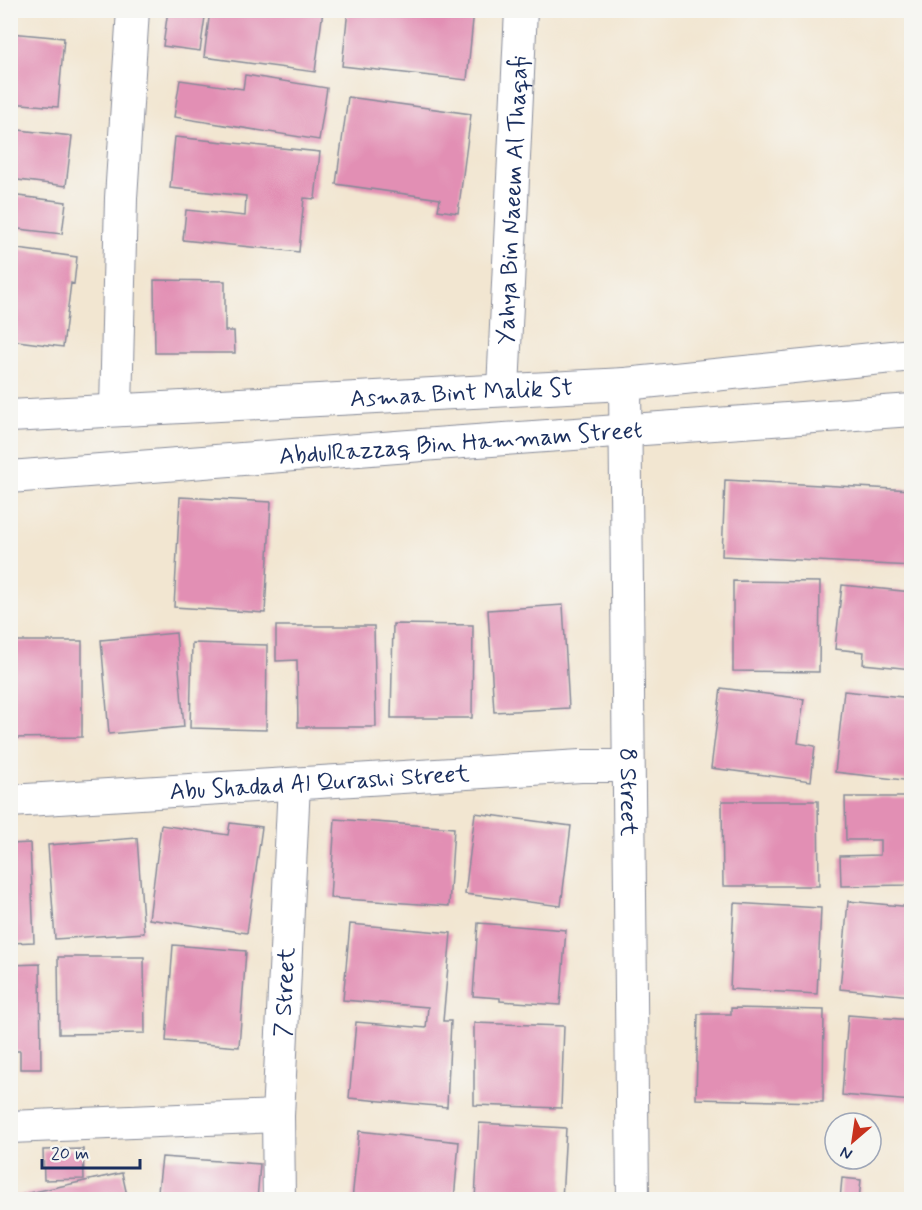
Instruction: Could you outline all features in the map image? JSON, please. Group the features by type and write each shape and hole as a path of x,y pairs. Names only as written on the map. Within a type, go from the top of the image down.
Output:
{"street":[{"path":"116,410 121,198 133,10"},
{"name":"Yahya Bin Naeem Al Thaqafi","path":"503,389 521,10"},
{"name":"Asmaa Bint Malik St","path":"10,416 625,384 912,355"},
{"name":"8 Street","path":"625,384 633,1200"},
{"name":"AbdulRazzaq Bin Hammam Street","path":"10,477 625,430 912,411"},
{"name":"Abu Shadad Al Qurashi Street","path":"10,801 569,767 628,766"},
{"name":"7 Street","path":"279,1200 278,1116 294,784"},
{"path":"10,1128 278,1116"}],"building":[{"path":"168,10 206,10 200,51 163,46"},
{"path":"210,10 323,10 315,72 204,57"},
{"path":"348,10 474,10 467,80 342,66"},
{"path":"10,33 64,38 58,107 10,103"},
{"path":"245,75 327,88 319,140 174,117 180,80 243,89"},
{"path":"348,97 471,114 458,213 438,210 440,199 336,184"},
{"path":"10,129 72,136 66,186 10,179"},
{"path":"175,137 320,152 315,199 304,198 299,252 183,240 186,210 245,216 246,196 170,188"},
{"path":"10,195 66,202 62,234 10,228"},
{"path":"10,248 77,257 74,284 71,283 63,347 10,340"},
{"path":"154,280 225,281 225,331 234,331 235,353 155,353"},
{"path":"725,480 912,490 912,566 722,556"},
{"path":"180,497 271,502 265,613 174,607"},
{"path":"733,581 820,582 819,672 733,671"},
{"path":"842,585 912,592 912,669 863,664 864,652 835,649"},
{"path":"563,605 569,708 494,712 488,610"},
{"path":"393,624 473,625 472,718 391,718"},
{"path":"276,626 374,626 376,727 298,727 297,660 276,661"},
{"path":"176,633 184,727 109,734 101,640"},
{"path":"10,641 82,641 82,737 10,738"},
{"path":"192,643 267,645 266,730 190,728"},
{"path":"721,688 804,699 798,743 815,746 811,781 711,768"},
{"path":"844,691 912,698 912,781 835,772"},
{"path":"845,797 912,797 912,885 841,886 840,856 880,855 880,840 846,840"},
{"path":"722,801 818,801 819,886 723,886"},
{"path":"475,813 571,826 561,906 465,894"},
{"path":"335,819 454,828 449,906 330,898"},
{"path":"230,823 262,827 247,933 149,919 161,825 228,835"},
{"path":"137,838 144,933 55,939 48,845"},
{"path":"30,843 34,942 10,943 10,844"},
{"path":"848,901 912,907 912,996 840,989"},
{"path":"734,903 821,908 817,994 730,989"},
{"path":"478,923 566,930 560,1005 500,1001 500,998 473,996"},
{"path":"350,924 451,933 443,1021 451,1021 447,1107 349,1098 356,1022 426,1028 428,1007 343,1000"},
{"path":"173,945 246,951 239,1047 166,1041"},
{"path":"58,957 144,957 145,1033 59,1034"},
{"path":"40,964 41,1069 20,1069 20,1051 10,1051 10,965"},
{"path":"731,1008 824,1010 823,1102 696,1099 698,1014 731,1014"},
{"path":"848,1015 912,1020 912,1101 842,1095"},
{"path":"474,1023 564,1026 561,1108 474,1105"},
{"path":"479,1123 566,1128 562,1200 475,1200"},
{"path":"359,1131 459,1142 454,1200 352,1200"},
{"path":"83,1149 84,1179 44,1180 43,1150"},
{"path":"162,1157 260,1164 257,1200 157,1200"},
{"path":"122,1173 128,1200 12,1200 11,1197"},
{"path":"842,1178 861,1180 859,1200 840,1200"}]}
